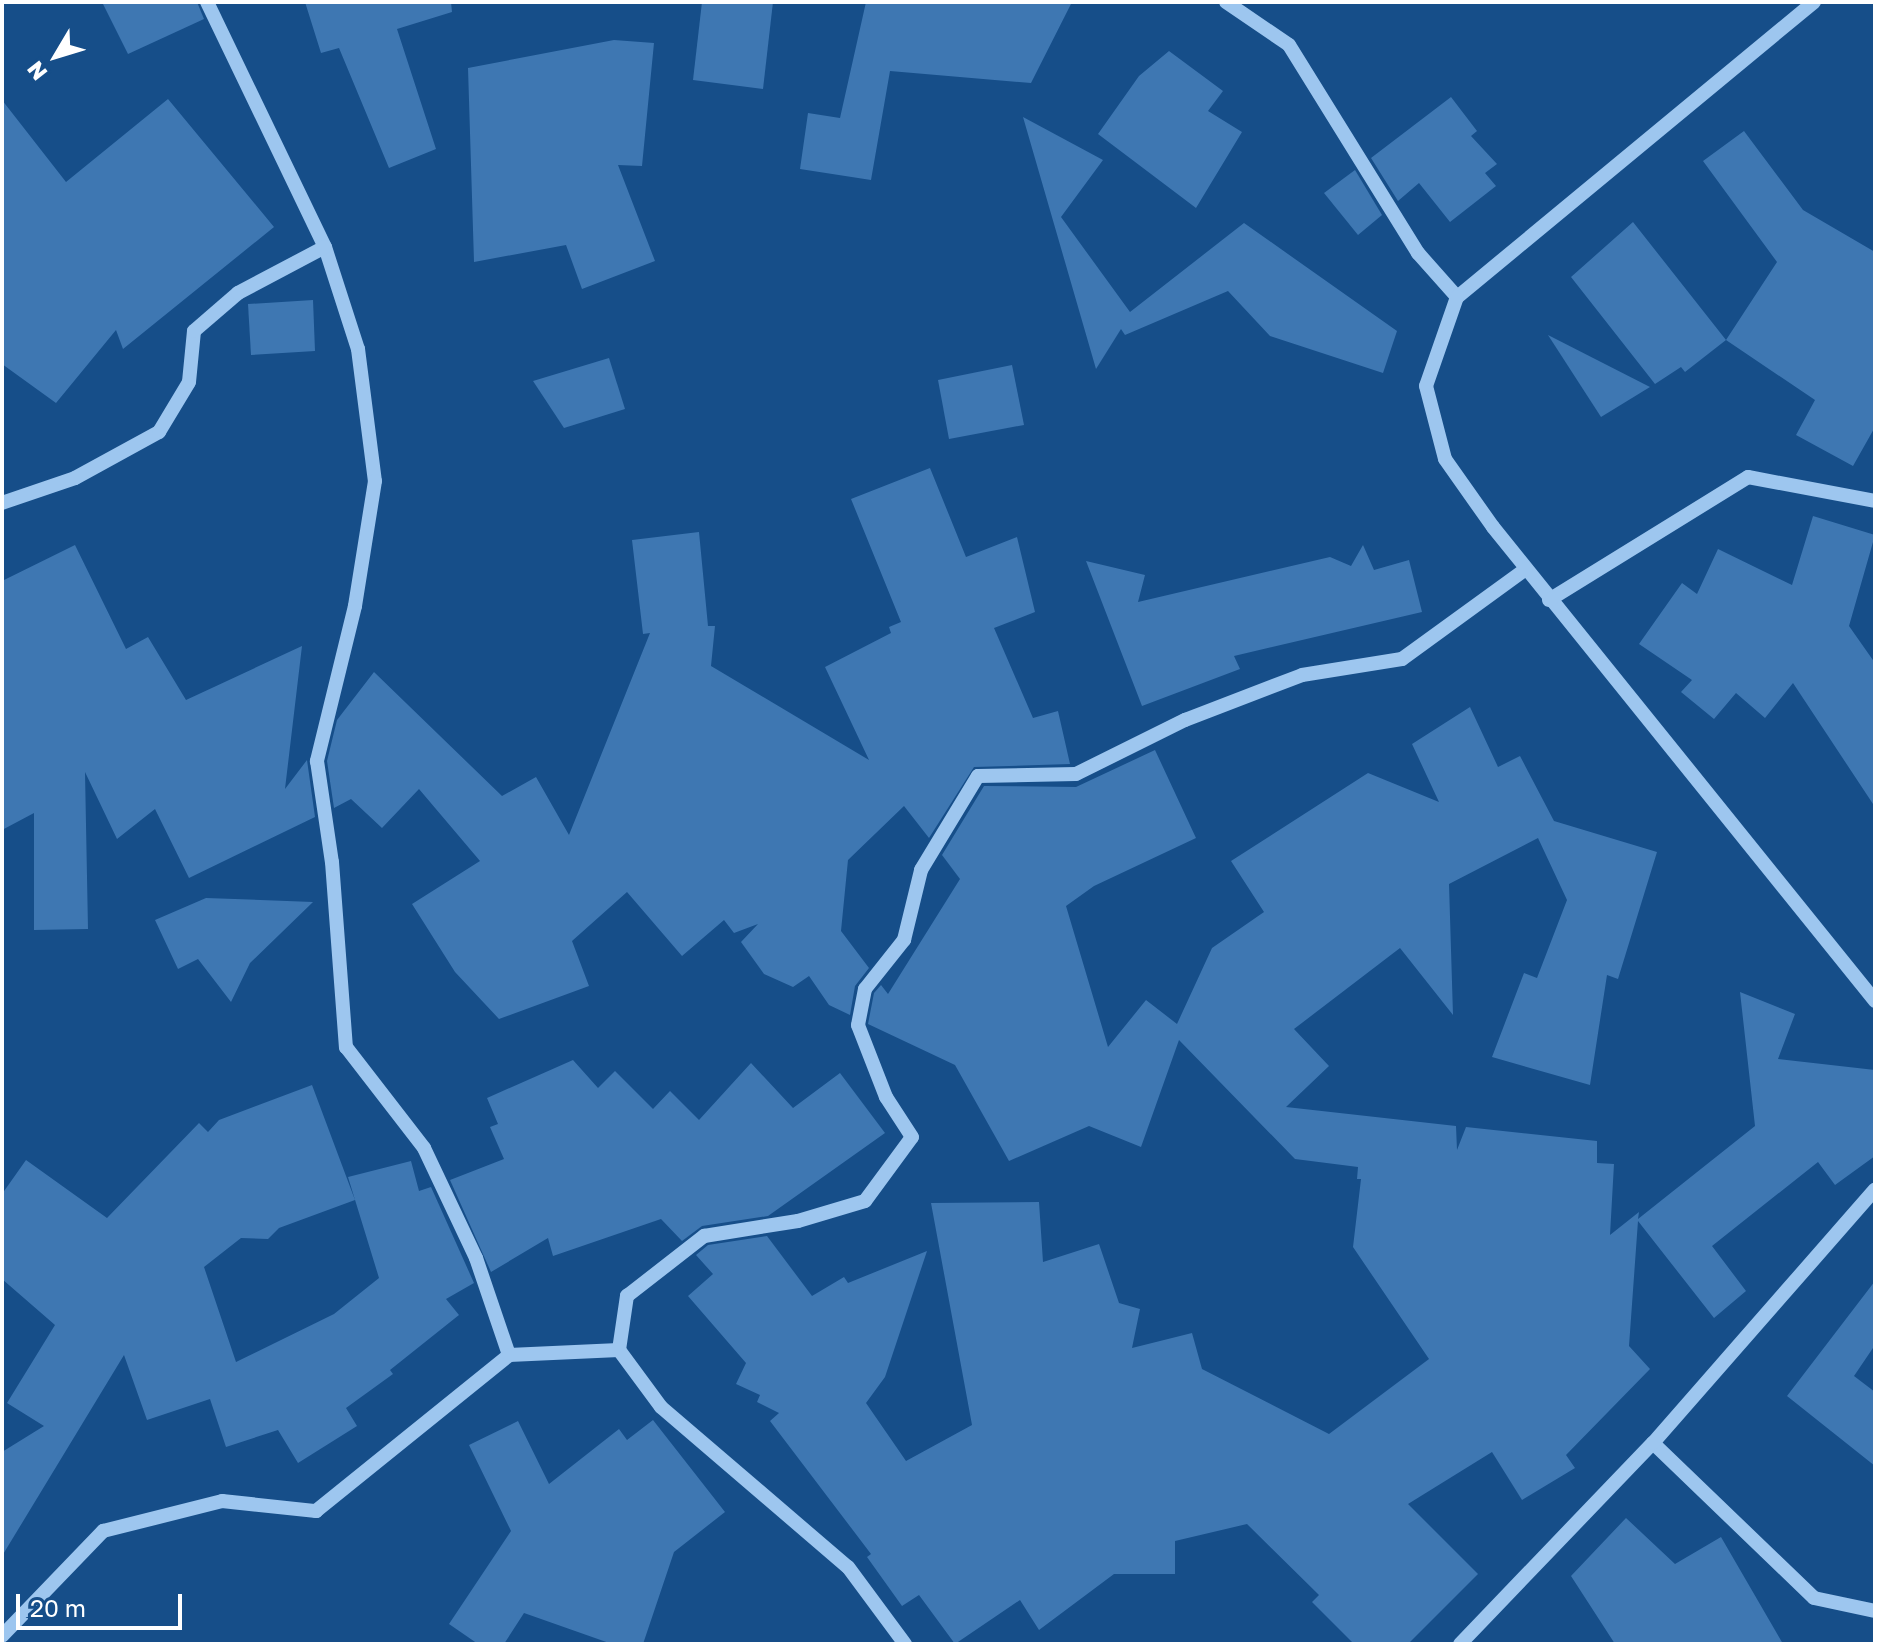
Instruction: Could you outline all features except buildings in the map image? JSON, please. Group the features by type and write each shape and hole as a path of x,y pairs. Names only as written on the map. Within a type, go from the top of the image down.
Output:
{"street":[{"path":"207,2 325,247 358,349 375,481 355,606 317,761 332,862 346,1047 424,1148 476,1258 509,1355"},
{"path":"1226,2 1289,45 1418,253 1457,297"},
{"path":"1814,2 1457,297 1426,386 1445,459 1549,600 1875,1001"},
{"path":"2,503 75,478 159,432 189,382 194,331 238,293 325,247"},
{"path":"1549,600 1748,477 1875,501"},
{"path":"905,1644 848,1567 661,1407 619,1350 627,1296 704,1236 798,1221 865,1201 912,1137 886,1097 858,1025 865,989 904,940 921,870 978,776 1076,774 1185,720 1302,675 1402,659 1526,569"},
{"path":"1460,1644 1653,1443 1875,1189"},
{"path":"2,1636 103,1531 222,1501 316,1511 509,1355 619,1350"},
{"path":"1653,1443 1814,1598 1875,1611"}]}
